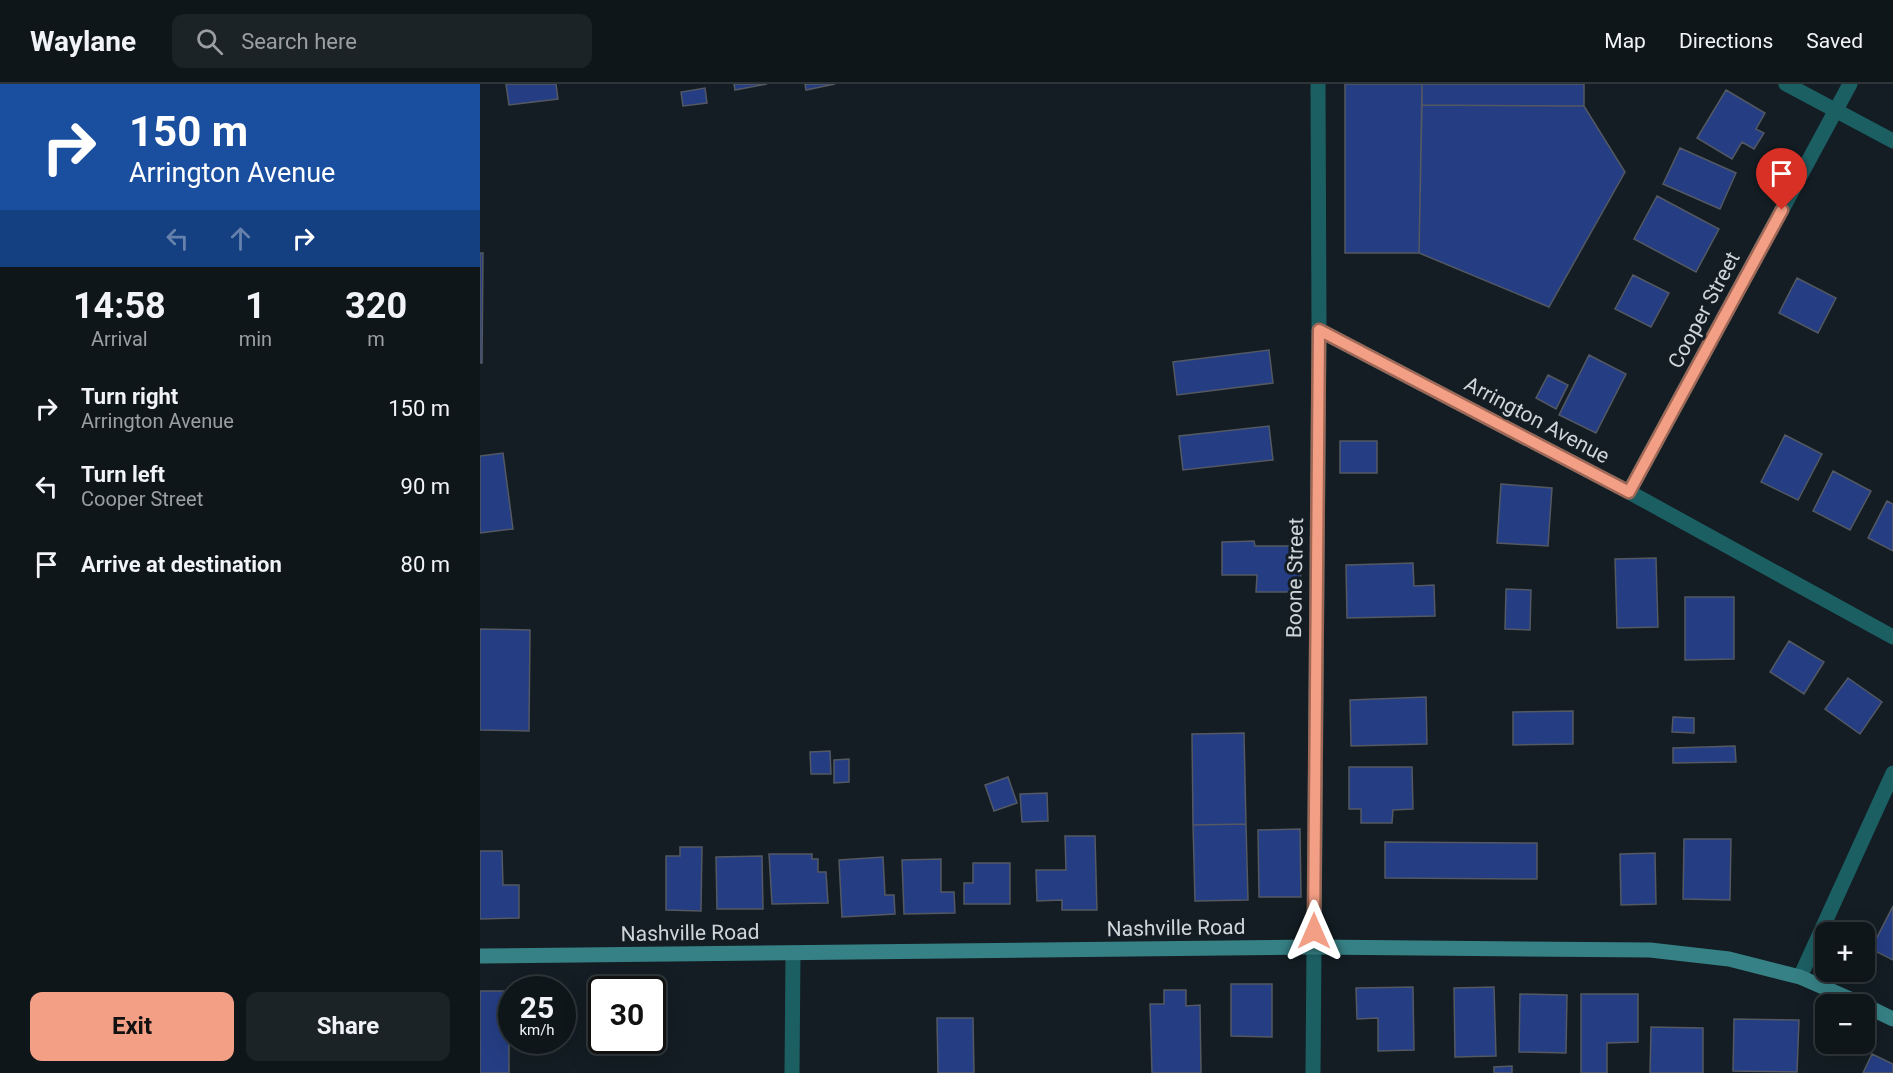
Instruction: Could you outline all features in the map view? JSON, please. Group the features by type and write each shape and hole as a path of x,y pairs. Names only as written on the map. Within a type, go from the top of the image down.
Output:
{"main road":[{"name":"Nashville Road","path":"480,956 1313,947 1650,950 1729,959 1800,976 1840,994"},
{"name":"Nashville Road","path":"1875,1010 1893,1019"}],"street":[{"name":"Boone Street","path":"1313,1073 1319,330 1318,84"},
{"path":"1786,84 1893,141"},
{"name":"Cooper Street","path":"1629,492 1850,84"},
{"name":"Arrington Avenue","path":"1319,330 1629,492 1893,637"},
{"path":"1800,976 1893,773"},
{"path":"792,1073 793,953"}],"building":[{"path":"506,84 556,84 558,99 509,105"},
{"path":"734,84 767,84 735,90"},
{"path":"805,84 835,84 806,90"},
{"path":"1345,84 1422,84 1419,253 1345,253"},
{"path":"1422,84 1584,84 1584,106 1422,105"},
{"path":"705,88 707,103 683,106 681,92"},
{"path":"1726,90 1765,113 1756,129 1764,133 1754,149 1742,142 1732,159 1697,138"},
{"path":"1422,105 1584,106 1625,172 1549,307 1419,253"},
{"path":"1680,148 1736,173 1720,209 1663,184"},
{"path":"1657,196 1719,229 1696,272 1634,239"},
{"path":"480,253 483,253 482,363 480,363"},
{"path":"1633,275 1669,293 1651,327 1615,309"},
{"path":"1797,278 1836,298 1818,333 1779,313"},
{"path":"1269,350 1273,383 1177,395 1173,362"},
{"path":"1589,355 1626,374 1596,433 1559,415"},
{"path":"1548,375 1568,385 1556,409 1536,398"},
{"path":"1269,426 1273,460 1183,470 1179,436"},
{"path":"1785,435 1822,454 1798,500 1761,482"},
{"path":"1340,441 1377,441 1377,473 1340,473"},
{"path":"503,453 513,529 480,533 480,456"},
{"path":"1833,471 1871,491 1850,530 1813,511"},
{"path":"1501,484 1552,488 1548,546 1497,543"},
{"path":"1887,501 1893,504 1893,551 1868,538"},
{"path":"1254,541 1255,546 1300,546 1301,592 1256,592 1257,575 1222,575 1222,542"},
{"path":"1656,558 1658,627 1617,628 1615,559"},
{"path":"1413,563 1414,586 1434,585 1435,616 1347,618 1346,565"},
{"path":"1506,589 1531,590 1530,630 1505,629"},
{"path":"1685,597 1734,597 1734,659 1685,660"},
{"path":"480,629 530,630 529,731 480,730"},
{"path":"1789,641 1824,662 1804,694 1770,672"},
{"path":"1848,678 1882,702 1860,734 1825,709"},
{"path":"1426,697 1427,744 1351,746 1350,700"},
{"path":"1573,711 1573,744 1513,745 1513,712"},
{"path":"1673,717 1694,718 1694,733 1672,732"},
{"path":"1244,733 1246,824 1193,825 1192,734"},
{"path":"1735,746 1736,762 1673,763 1673,748"},
{"path":"830,751 831,774 811,774 810,752"},
{"path":"849,759 849,782 834,783 834,760"},
{"path":"1349,767 1412,767 1413,809 1393,810 1392,823 1361,823 1361,809 1349,809"},
{"path":"1008,777 1017,803 994,811 985,785"},
{"path":"1047,793 1048,821 1022,822 1020,794"},
{"path":"1246,824 1248,900 1195,901 1193,825"},
{"path":"1300,829 1301,897 1259,897 1258,830"},
{"path":"1065,836 1095,836 1097,910 1062,910 1062,900 1037,901 1036,870 1066,870"},
{"path":"1684,839 1731,839 1730,900 1683,899"},
{"path":"1385,842 1537,843 1537,879 1385,878"},
{"path":"680,847 702,847 701,911 666,910 666,856 680,856"},
{"path":"480,851 502,851 503,885 519,885 519,918 480,919"},
{"path":"1655,853 1656,904 1621,905 1620,854"},
{"path":"769,854 812,854 812,859 818,859 818,872 826,872 828,903 772,904"},
{"path":"762,856 763,909 717,909 716,857"},
{"path":"883,857 885,895 894,895 895,914 842,917 839,860"},
{"path":"941,859 941,892 954,892 955,913 904,914 902,860"},
{"path":"973,863 1010,863 1010,904 964,904 964,883 973,883"},
{"path":"1893,906 1893,960 1875,951 1875,941"},
{"path":"1231,984 1272,984 1272,1037 1231,1036"},
{"path":"1413,987 1414,1050 1378,1051 1378,1018 1357,1019 1356,988"},
{"path":"1494,987 1496,1056 1455,1057 1454,988"},
{"path":"1164,990 1186,990 1186,1006 1200,1005 1201,1073 1152,1073 1150,1004 1164,1004"},
{"path":"480,991 498,991 498,1054 509,1054 509,1073 480,1073"},
{"path":"1520,994 1567,995 1566,1053 1519,1052"},
{"path":"1581,994 1638,994 1638,1042 1607,1043 1607,1073 1581,1073"},
{"path":"937,1018 973,1018 974,1073 938,1073"},
{"path":"1734,1019 1799,1020 1797,1072 1733,1071"},
{"path":"1651,1027 1703,1028 1703,1073 1650,1073"},
{"path":"1872,1054 1893,1064 1893,1073 1863,1073"},
{"path":"1512,1066 1512,1073 1494,1073 1494,1067"}],"route":[{"path":"1314,931 1319,330 1629,492 1782,210"}]}
